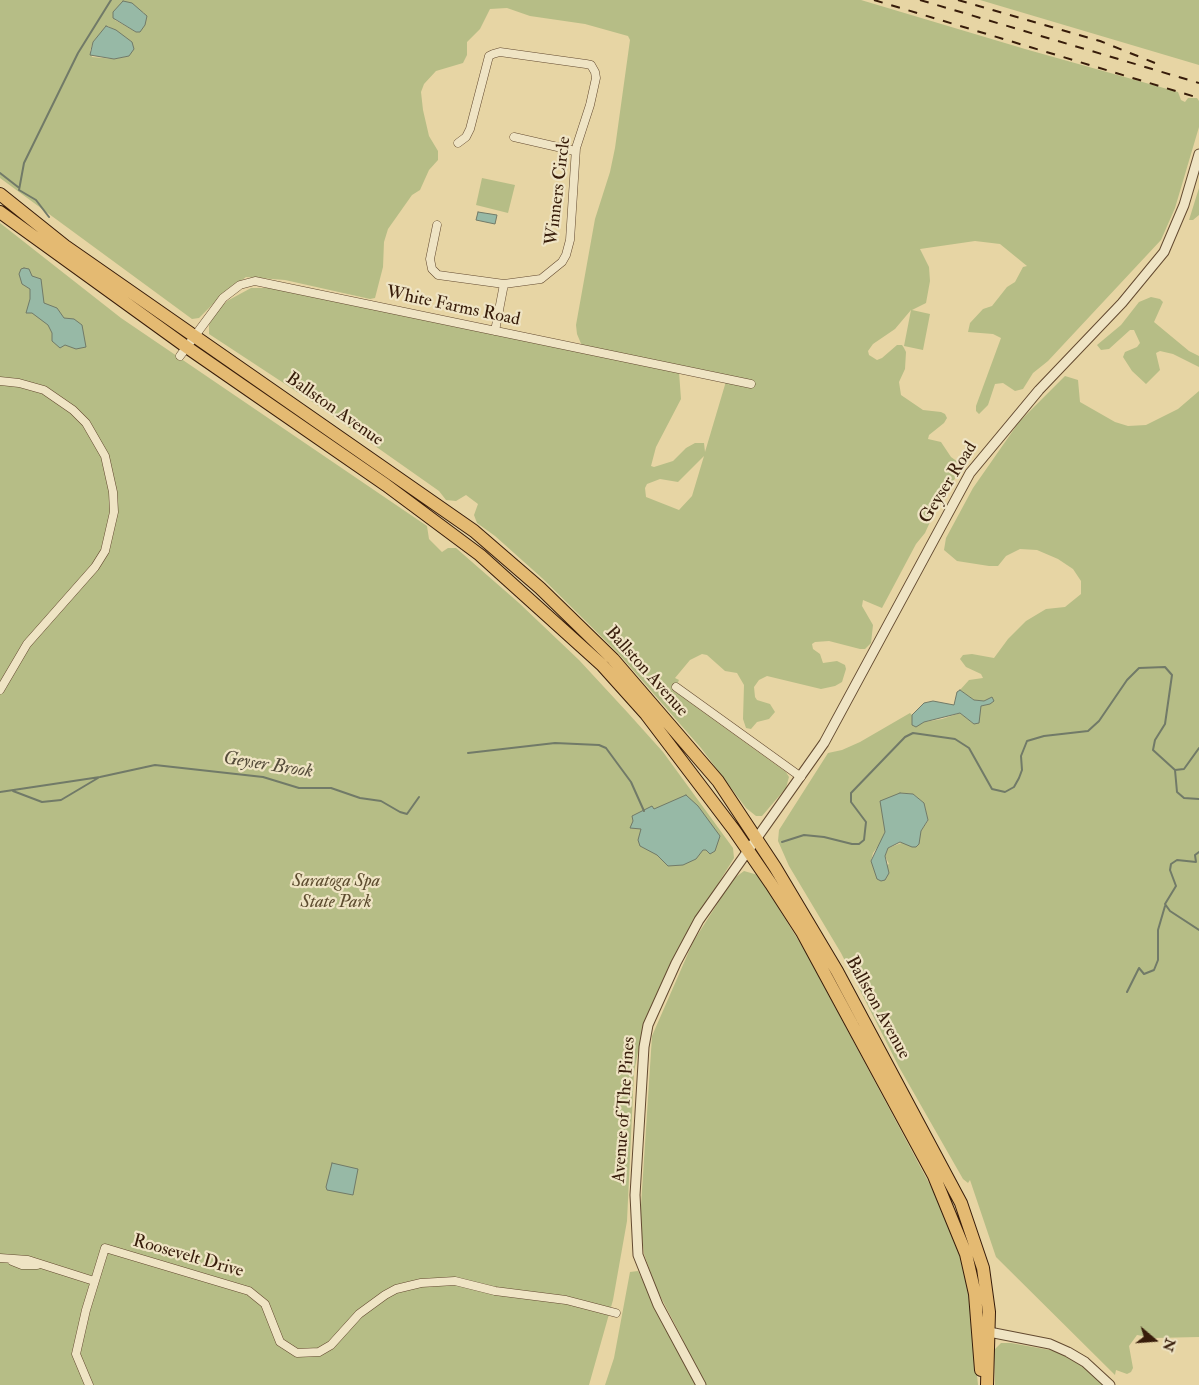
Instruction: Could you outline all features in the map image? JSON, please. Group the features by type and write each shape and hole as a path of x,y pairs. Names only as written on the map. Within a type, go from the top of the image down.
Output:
{"highway":[{"name":"Ballston Avenue","path":"0,194 65,246 197,336 474,531 540,588 581,626 641,690 718,781 752,845"},
{"name":"Ballston Avenue","path":"0,212 184,352 447,529 480,555 544,610 602,665 646,714 752,845 775,867 837,971 961,1203 983,1268 989,1312 984,1331 985,1385"}],"street":[{"name":"Winners Circle","path":"438,225 430,259 432,270 438,275 504,284 541,279 562,262 570,240 575,151 590,104 596,78 595,72 591,65 586,64 500,52 489,56 470,130 466,137 458,143"},
{"path":"514,137 575,151"},
{"name":"Geyser Road","path":"752,845 824,742 970,473 988,449 1039,390 1122,303 1164,252 1184,204 1199,154"},
{"name":"White Farms Road","path":"184,352 223,298 240,285 255,281 751,384"},
{"path":"495,331 504,284"},
{"path":"0,381 20,383 44,390 73,410 86,424 105,456 113,492 114,512 105,551 94,568 27,644 0,690"},
{"path":"676,687 801,777"},
{"name":"Avenue of The Pines","path":"701,1385 658,1305 638,1255 635,1195 644,1047 648,1026 676,963 699,920 752,845"},
{"name":"Roosevelt Drive","path":"89,1385 76,1354 104,1248 246,1289 265,1304 280,1342 297,1353 319,1352 331,1344 359,1314 385,1295 396,1289 421,1282 455,1282 566,1300 616,1313"},
{"path":"3,1259 24,1265 42,1265 94,1281"},
{"path":"984,1331 1050,1344 1085,1362 1110,1385"}],"green space":[{"path":"0,0 861,0 1178,92 1181,100 1185,102 1188,98 1197,98 1199,101 1199,127 1175,208 1161,240 1048,361 1033,373 1023,389 1015,391 1003,383 995,384 988,405 979,414 976,411 976,406 1001,338 993,334 968,332 970,323 983,309 992,306 1007,287 1015,282 1023,267 1027,266 1000,244 975,241 920,249 929,267 930,281 926,303 912,310 930,314 923,350 904,346 911,310 895,329 873,344 868,351 869,355 877,360 897,345 902,345 906,352 905,369 899,382 901,395 923,410 945,414 947,418 944,423 929,435 928,439 941,442 951,457 958,462 961,470 940,500 925,533 916,544 882,608 863,600 862,606 873,625 871,643 865,649 829,641 812,644 813,649 820,654 823,663 837,661 845,665 846,669 842,682 835,686 821,689 767,676 759,680 754,687 755,697 757,700 770,704 775,712 769,719 757,722 751,729 746,728 743,719 744,685 737,673 725,671 707,655 702,654 690,660 675,678 679,680 674,691 786,772 789,777 786,788 762,816 756,816 746,808 701,748 618,653 542,578 495,536 477,523 474,515 478,504 466,495 456,501 446,500 439,491 314,403 209,334 209,325 215,313 227,301 251,288 276,288 582,346 577,334 576,325 595,219 610,172 615,148 630,40 628,36 585,24 530,16 507,8 490,9 480,29 467,42 467,55 463,63 436,71 424,84 421,92 423,110 429,136 438,151 438,160 429,170 420,190 412,195 388,229 384,242 383,267 375,298 370,299 285,280 246,277 223,294 199,318 192,319 0,178","holes":["144,12 136,32 115,20","108,26 132,42 129,56 114,59 92,57 90,51 93,42","681,368 711,371 727,378 705,452 704,443 695,443 686,448 673,461 654,467 651,466 656,447 681,399 679,372","704,456 692,496 679,510 646,497 645,488 647,484 660,479 678,482"]},
{"path":"980,0 1199,0 1199,65"},
{"path":"482,178 515,185 508,213 476,205"},
{"path":"1199,188 1199,215 1193,220 1189,220"},
{"name":"Saratoga Spa State Park","path":"0,223 121,318 427,526 429,539 442,552 448,548 456,548 519,603 579,660 628,713 663,752 733,848 734,858 685,937 643,1027 634,1072 627,1221 613,1300 589,1385 0,1385"},
{"path":"1151,297 1160,299 1163,302 1154,322 1189,351 1199,356 1199,367 1173,354 1160,351 1156,353 1160,370 1146,384 1132,371 1123,357 1125,352 1137,347 1140,343 1134,330 1130,330 1109,349 1101,350 1097,345 1121,325 1139,302"},
{"path":"1065,376 1078,380 1080,402 1115,422 1128,426 1146,425 1178,409 1199,391 1199,1337 1154,1338 1137,1335 1129,1346 1133,1368 1127,1374 1116,1370 1115,1375 996,1257 970,1180 968,1183 963,1179 899,1067 841,953 789,866 778,841 779,830 828,753 842,750 860,742 910,713 912,715 912,724 942,719 960,713 974,724 981,706 990,704 992,697 984,701 974,700 960,690 969,680 983,678 981,674 966,667 960,659 963,655 972,654 994,658 1008,639 1026,621 1046,609 1065,607 1081,594 1081,581 1073,569 1058,559 1037,550 1020,549 1006,556 998,566 989,566 957,561 944,550 946,538 973,488 1019,422","holes":["900,793 913,794 924,803 928,821 921,831 904,842 888,848 885,856 889,864 875,870 871,861 873,853 882,841 885,824"]},
{"path":"744,871 758,875 805,951 945,1213 960,1251 969,1292 978,1385 605,1385 614,1358 630,1272 638,1271 676,1347 683,1340 656,1288 644,1254 640,1221 652,1036 693,942 733,879"},
{"path":"1001,1343 1055,1351 1084,1366 1108,1385 995,1385 994,1350"}],"shaded area":[{"path":"123,1 132,3 147,16 145,25 140,32 136,32 113,18 113,12"},
{"path":"106,26 116,30 132,42 134,49 129,56 114,59 90,55 93,42"},
{"path":"478,212 497,215 495,224 476,220"},
{"path":"21,269 29,269 32,276 41,279 44,303 57,308 64,318 74,319 82,325 86,347 76,349 65,345 60,348 52,341 52,333 48,325 32,313 26,313 30,299 30,289 22,284 19,274"},
{"path":"960,690 974,700 984,701 992,697 994,701 981,706 979,723 974,724 960,713 924,722 916,727 912,725 912,715 924,703 933,701 954,705 957,692"},
{"path":"900,793 913,794 924,803 928,820 921,831 919,844 916,847 900,842 888,848 885,856 889,873 885,880 881,881 877,879 871,861 885,832 880,801"},
{"path":"686,795 698,806 720,836 715,851 710,854 703,850 696,859 683,865 668,866 657,855 640,846 638,840 641,829 630,828 633,821 632,816 652,806 654,809"},
{"path":"332,1163 358,1169 353,1195 327,1190 326,1187"}],"waterway":[{"path":"49,217 36,200 19,190 24,163 78,53 111,0"},
{"path":"0,173 18,187"},
{"name":"Geyser Brook","path":"782,842 804,835 824,837 852,844 859,844 864,840 866,822 851,802 851,793 905,737 913,733 955,739 969,748 992,789 1005,792 1014,787 1019,778 1022,770 1021,756 1027,741 1044,736 1088,731 1099,721 1127,680 1139,668 1165,667 1172,675 1165,724 1155,740 1153,750 1175,770 1184,769 1199,748"},
{"name":"Geyser Brook","path":"468,753 555,743 599,745 606,748 631,782 644,811"},
{"name":"Geyser Brook","path":"0,792 100,777 155,765 263,777 299,788 331,788 360,798 381,801 407,814 419,797"},
{"path":"1175,770 1177,792 1184,798 1199,799"},
{"name":"Geyser Brook","path":"13,791 42,802 61,800 98,778"},
{"path":"1199,852 1195,855 1196,862 1177,860 1171,864 1170,870 1176,886 1165,904 1170,911 1199,930"},
{"path":"1127,992 1139,968 1144,974 1154,970 1158,960 1158,930 1165,906"}],"railway":[{"path":"874,0 1199,98"},
{"path":"920,0 1199,83"},
{"path":"958,0 1100,41 1160,65"}]}
